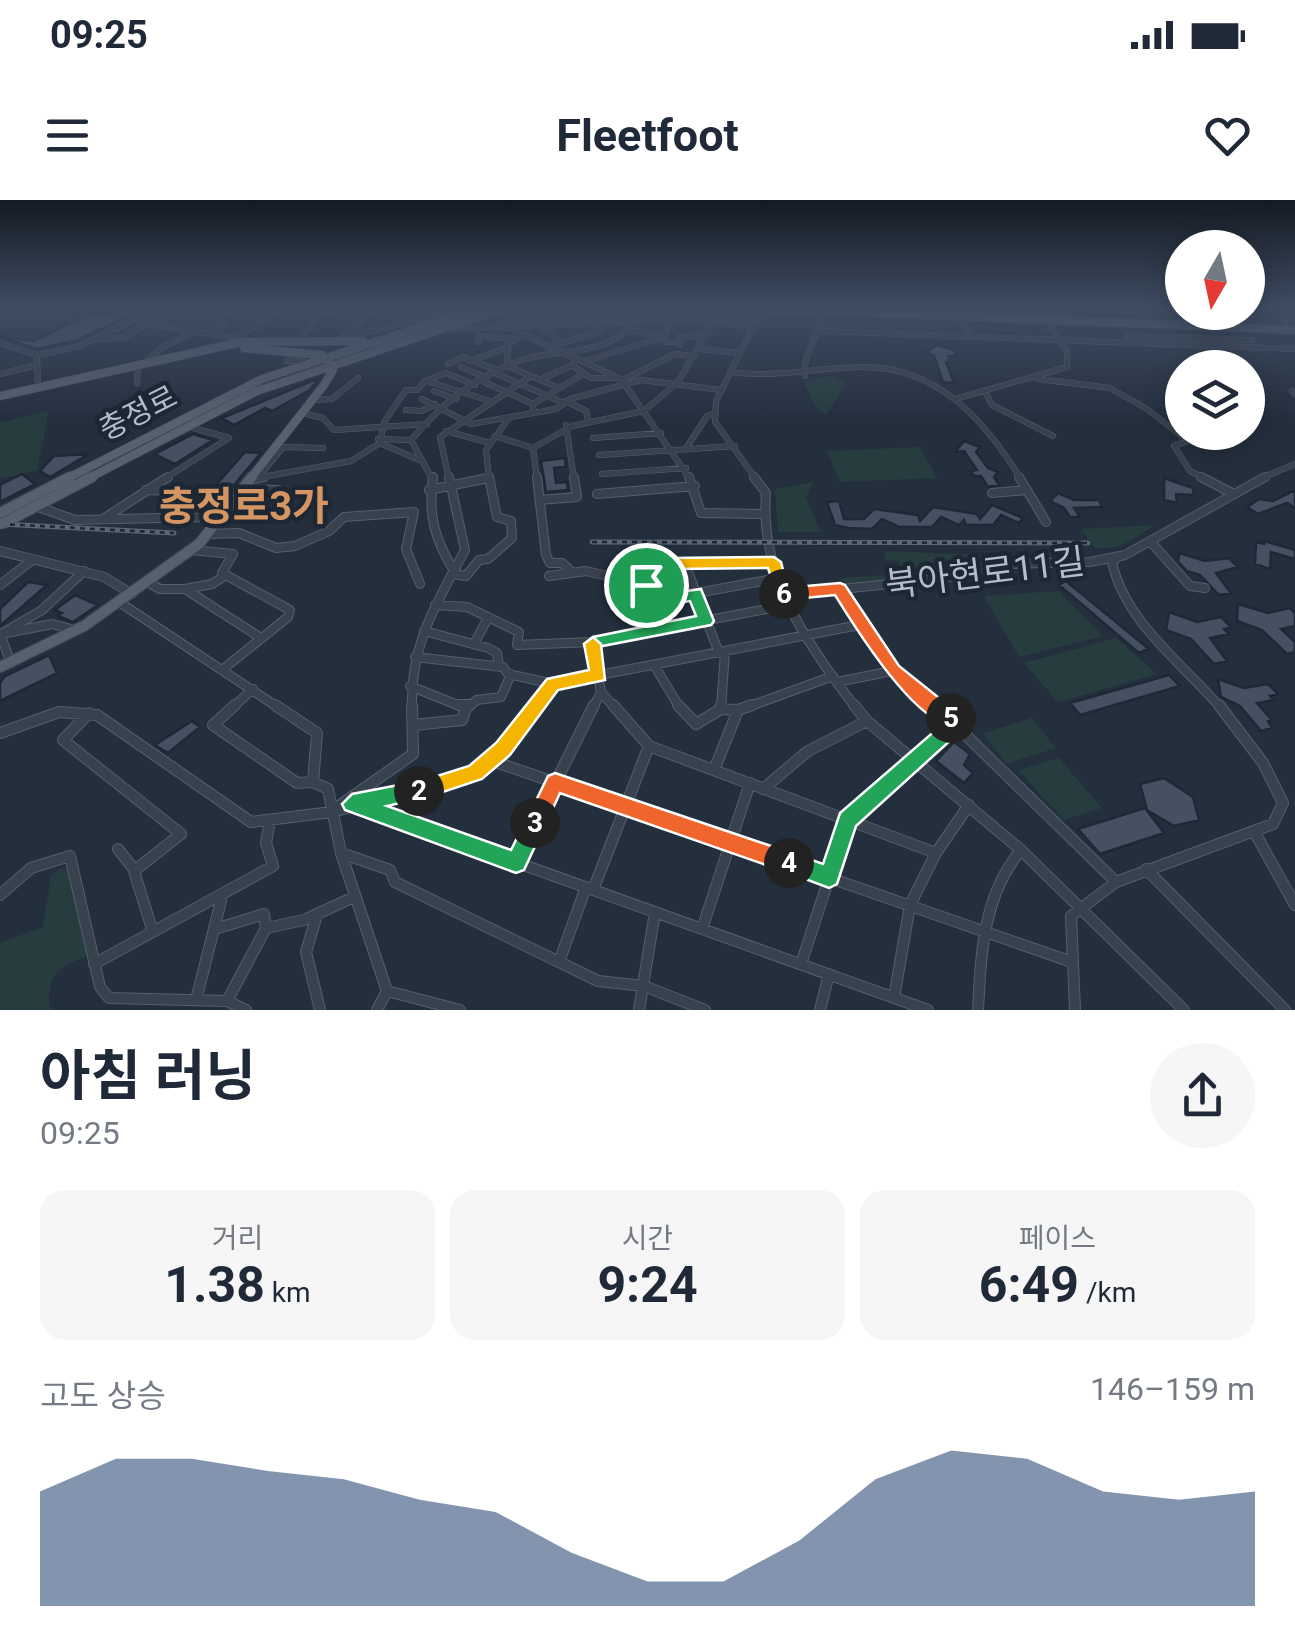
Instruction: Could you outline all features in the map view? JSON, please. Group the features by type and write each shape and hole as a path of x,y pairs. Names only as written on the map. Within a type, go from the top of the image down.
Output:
{"main road":[{"path":"174,356 226,345"},
{"path":"0,397 229,345"},
{"path":"246,345 281,352 285,360 262,379"},
{"path":"269,350 330,360 369,345"},
{"name":"충정로","path":"1,520 262,379 306,364 389,345"},
{"path":"6,665 75,630 149,583 208,534 313,400 333,370 330,360"},
{"name":"충정로","path":"31,503 257,391 330,360"}],"street":[{"path":"6,345 38,355 74,345"},
{"path":"137,383 142,363 159,348 173,345"},
{"path":"543,345 557,348 601,345"},
{"path":"556,345 577,362 621,381 674,448 695,486 701,513 763,514"},
{"path":"411,440 481,381 564,345"},
{"path":"541,380 577,362 635,345"},
{"path":"680,345 680,354"},
{"path":"417,432 533,448 569,424 644,412 678,382 700,345"},
{"path":"744,345 722,390 715,422 766,494 763,514 778,578 803,638 867,721 1021,850 1184,1010"},
{"path":"805,376 803,359 812,345"},
{"path":"956,399 1038,379 1067,367 1070,359 1063,345"},
{"path":"1231,345 1293,352"},
{"path":"448,364 508,346 508,366"},
{"path":"698,348 740,353"},
{"path":"422,399 471,424 556,408 680,354 694,356"},
{"path":"38,355 38,388"},
{"path":"474,356 497,372 586,411 588,420"},
{"path":"577,362 583,374 603,381 655,380 722,390"},
{"path":"306,364 279,378 253,389 277,377 306,364"},
{"path":"730,372 773,379 873,364 927,380 982,420 1046,522"},
{"path":"0,374 38,365"},
{"path":"508,366 557,387"},
{"path":"462,368 532,404"},
{"path":"379,441 382,424 406,390 417,390 425,381 446,372 481,381"},
{"path":"532,404 583,374"},
{"path":"443,434 531,376"},
{"path":"313,400 332,399 358,378"},
{"path":"1038,379 1104,386 1116,392 1179,431 1188,441 1174,446 1190,470 1232,493"},
{"path":"425,381 490,401"},
{"path":"434,391 456,400"},
{"path":"985,391 992,405 1052,436"},
{"path":"406,410 422,411 434,404"},
{"path":"532,404 534,413"},
{"path":"208,408 203,412 120,455 137,443 208,408"},
{"path":"539,500 577,498 569,424 556,408"},
{"path":"303,412 323,418 334,430 427,424"},
{"path":"687,447 708,416 716,413"},
{"path":"379,441 419,460 433,474 428,512 437,543 454,573 466,576 479,560 488,559 504,540 512,538 511,521 497,517 493,510 488,478 492,440 508,418"},
{"name":"충정로","path":"143,490 229,438 187,426"},
{"path":"593,438 661,433"},
{"path":"332,812 358,790 401,768 413,754 410,686 415,657 434,605 465,550 443,434"},
{"path":"251,477 351,461 379,441 411,440"},
{"path":"411,440 419,460"},
{"path":"599,456 735,446"},
{"path":"251,477 261,474 284,447 323,448"},
{"path":"533,448 546,555 550,563 562,563 572,572"},
{"path":"1075,1010 1070,916 1116,882 1273,824 1283,803 1276,781 1242,738 1126,607 1112,562 1232,493 1293,465"},
{"path":"602,474 686,468"},
{"path":"429,490 488,478"},
{"path":"597,494 695,486"},
{"path":"103,519 143,490 278,490"},
{"path":"992,493 1027,490"},
{"path":"31,503 61,518 202,517 216,522"},
{"path":"208,534 239,532 276,548 295,546 329,531 344,517 414,512 406,549 420,584"},
{"path":"1147,543 1190,586 1205,588"},
{"path":"190,550 233,554 222,573 290,610 222,670"},
{"path":"0,551 84,571 132,594"},
{"name":"북아현로11길","path":"488,618 520,632 517,644 592,642 706,621 840,589 946,578 1003,564 1122,556"},
{"path":"651,559 643,604 778,578"},
{"path":"0,585 31,561"},
{"path":"649,573 685,564 774,562"},
{"path":"685,564 722,653 721,709"},
{"path":"549,576 586,570 646,585"},
{"path":"1,634 42,610 84,571"},
{"path":"149,583 160,589 186,589 212,584 226,575"},
{"path":"186,589 261,638"},
{"path":"840,589 859,625 892,671 957,724 1116,882"},
{"path":"119,602 317,734 313,782"},
{"path":"434,605 467,607 488,618 474,642"},
{"path":"1,634 52,624 75,630"},
{"path":"415,657 499,667 510,674 553,684 859,625"},
{"path":"424,631 454,633 474,642 497,654 499,667"},
{"path":"1,634 6,665"},
{"path":"592,642 602,692 650,746 936,853"},
{"path":"654,665 678,705 696,724 721,709 738,710 835,679 892,671"},
{"path":"414,726 462,720 466,708 477,700 501,697 510,674"},
{"path":"0,733 50,714 89,713 251,822 332,812 352,804 436,788 475,773 553,684"},
{"path":"410,686 466,708"},
{"path":"253,689 213,725 297,783 313,782 328,788 340,852 387,991 377,1010"},
{"path":"516,862 602,692"},
{"path":"714,770 738,710"},
{"path":"89,713 63,740 181,834 134,872"},
{"path":"762,788 808,751 867,721"},
{"path":"801,964 848,820 957,724"},
{"path":"560,962 650,746"},
{"path":"490,760 1072,962"},
{"path":"702,929 750,784"},
{"path":"352,804 928,1010"},
{"path":"894,998 910,904 936,853 969,804"},
{"path":"94,964 152,929 221,901 273,866 266,844 270,820"},
{"path":"1256,833 1295,905"},
{"path":"118,848 134,872 152,929"},
{"path":"978,1010 982,932 1010,860 1021,850"},
{"path":"340,852 390,870 395,882 598,981 644,986 705,1010"},
{"path":"0,895 32,868 58,855 70,856 100,987 108,998 226,1001 246,1010"},
{"path":"1146,869 1284,1010"},
{"path":"266,928 317,914 354,897"},
{"path":"196,1000 221,901"},
{"path":"639,1010 655,912"},
{"path":"215,930 264,914 266,928 226,1001"},
{"path":"317,914 306,952 320,1010"},
{"path":"820,1010 829,974"},
{"path":"387,991 460,1010"}],"green space":[{"path":"832,376 846,383 826,415 815,407 804,382"},
{"path":"49,410 37,470 0,479 0,423"},
{"path":"920,447 937,478 840,482 827,451"},
{"path":"813,482 806,497 821,532 778,532 775,489"},
{"path":"1156,525 1121,546 1096,549 1081,529"},
{"path":"884,551 985,555 986,562 961,573 845,586 842,578 904,574 898,561 886,560"},
{"path":"1059,591 1103,636 1019,657 984,596"},
{"path":"1116,638 1157,674 1058,702 1024,663"},
{"path":"1032,718 1056,748 1006,764 983,733"},
{"path":"1059,758 1102,808 1064,820 1018,770"},
{"path":"63,867 69,871 89,955 56,974 50,988 50,1010 0,1010 0,943 43,927 51,875"}],"building":[{"path":"24,345 56,345 37,349"},
{"path":"937,345 954,350 956,356 948,356 950,362 946,362 954,383 943,382 934,356 926,352"},
{"path":"319,378 310,390 272,411 265,408 234,425 222,418"},
{"path":"193,434 213,440 175,464 155,454"},
{"path":"964,441 980,447 976,452 988,468 998,472 994,477 999,485 988,487 981,476 970,471 977,470 964,451 955,452"},
{"path":"245,452 261,453 234,485 216,485"},
{"path":"89,454 50,477 40,471 54,456"},
{"path":"565,458 566,467 554,468 556,483 567,482 568,490 546,492 541,461"},
{"path":"22,474 35,484 0,502 0,485"},
{"path":"1164,478 1193,488 1194,495 1176,494 1177,503 1164,500"},
{"path":"1295,490 1295,508 1287,503 1258,514 1247,507 1259,499 1273,501"},
{"path":"1058,493 1074,500 1099,500 1102,507 1074,508 1080,517 1070,517 1064,508 1050,501"},
{"path":"839,501 844,519 864,519 874,509 918,515 920,521 933,507 977,514 980,519 992,505 1023,518 1019,523 1001,515 993,525 966,525 964,520 959,525 941,517 932,527 899,527 882,519 872,529 848,528 835,525 827,502"},
{"path":"1256,542 1295,550 1295,559 1271,552 1270,569 1255,564"},
{"path":"1179,553 1205,561 1229,558 1238,567 1216,573 1231,593 1219,595 1200,575 1187,571 1178,562"},
{"path":"1066,581 1149,649 1139,653 1059,585"},
{"path":"28,582 47,585 0,626 0,609"},
{"path":"75,595 98,605 73,622 58,616 62,613 55,610"},
{"path":"1238,604 1268,613 1290,608 1295,613 1295,626 1281,629 1295,642 1295,652 1287,654 1262,630 1237,621"},
{"path":"1169,612 1197,622 1221,617 1231,627 1224,629 1229,634 1210,638 1227,661 1214,664 1191,639 1166,630"},
{"path":"49,655 57,673 0,701 0,683 5,676"},
{"path":"1169,675 1180,686 1080,715 1070,703"},
{"path":"1218,679 1244,688 1268,684 1278,694 1270,696 1274,700 1257,703 1272,720 1268,721 1272,728 1261,731 1240,706 1221,697"},
{"path":"192,721 200,727 168,753 155,745"},
{"path":"954,742 970,754 964,765 973,773 964,783 936,761"},
{"path":"1164,778 1193,797 1199,820 1174,826 1147,810 1140,784"},
{"path":"1145,808 1164,833 1100,854 1078,829"}],"railway":[{"path":"0,524 174,533"},
{"path":"592,542 1088,543"}],"district":[{"name":"충정로3가","path":"244,506"}],"route":[{"path":"774,562 785,596 840,589 859,625 892,671 957,724 848,820 829,877 555,782 516,862 352,804 436,788 475,773 503,749 553,684 599,675 592,642 706,621 695,594 643,604 646,585 649,573 667,573 668,564 774,562"}]}
